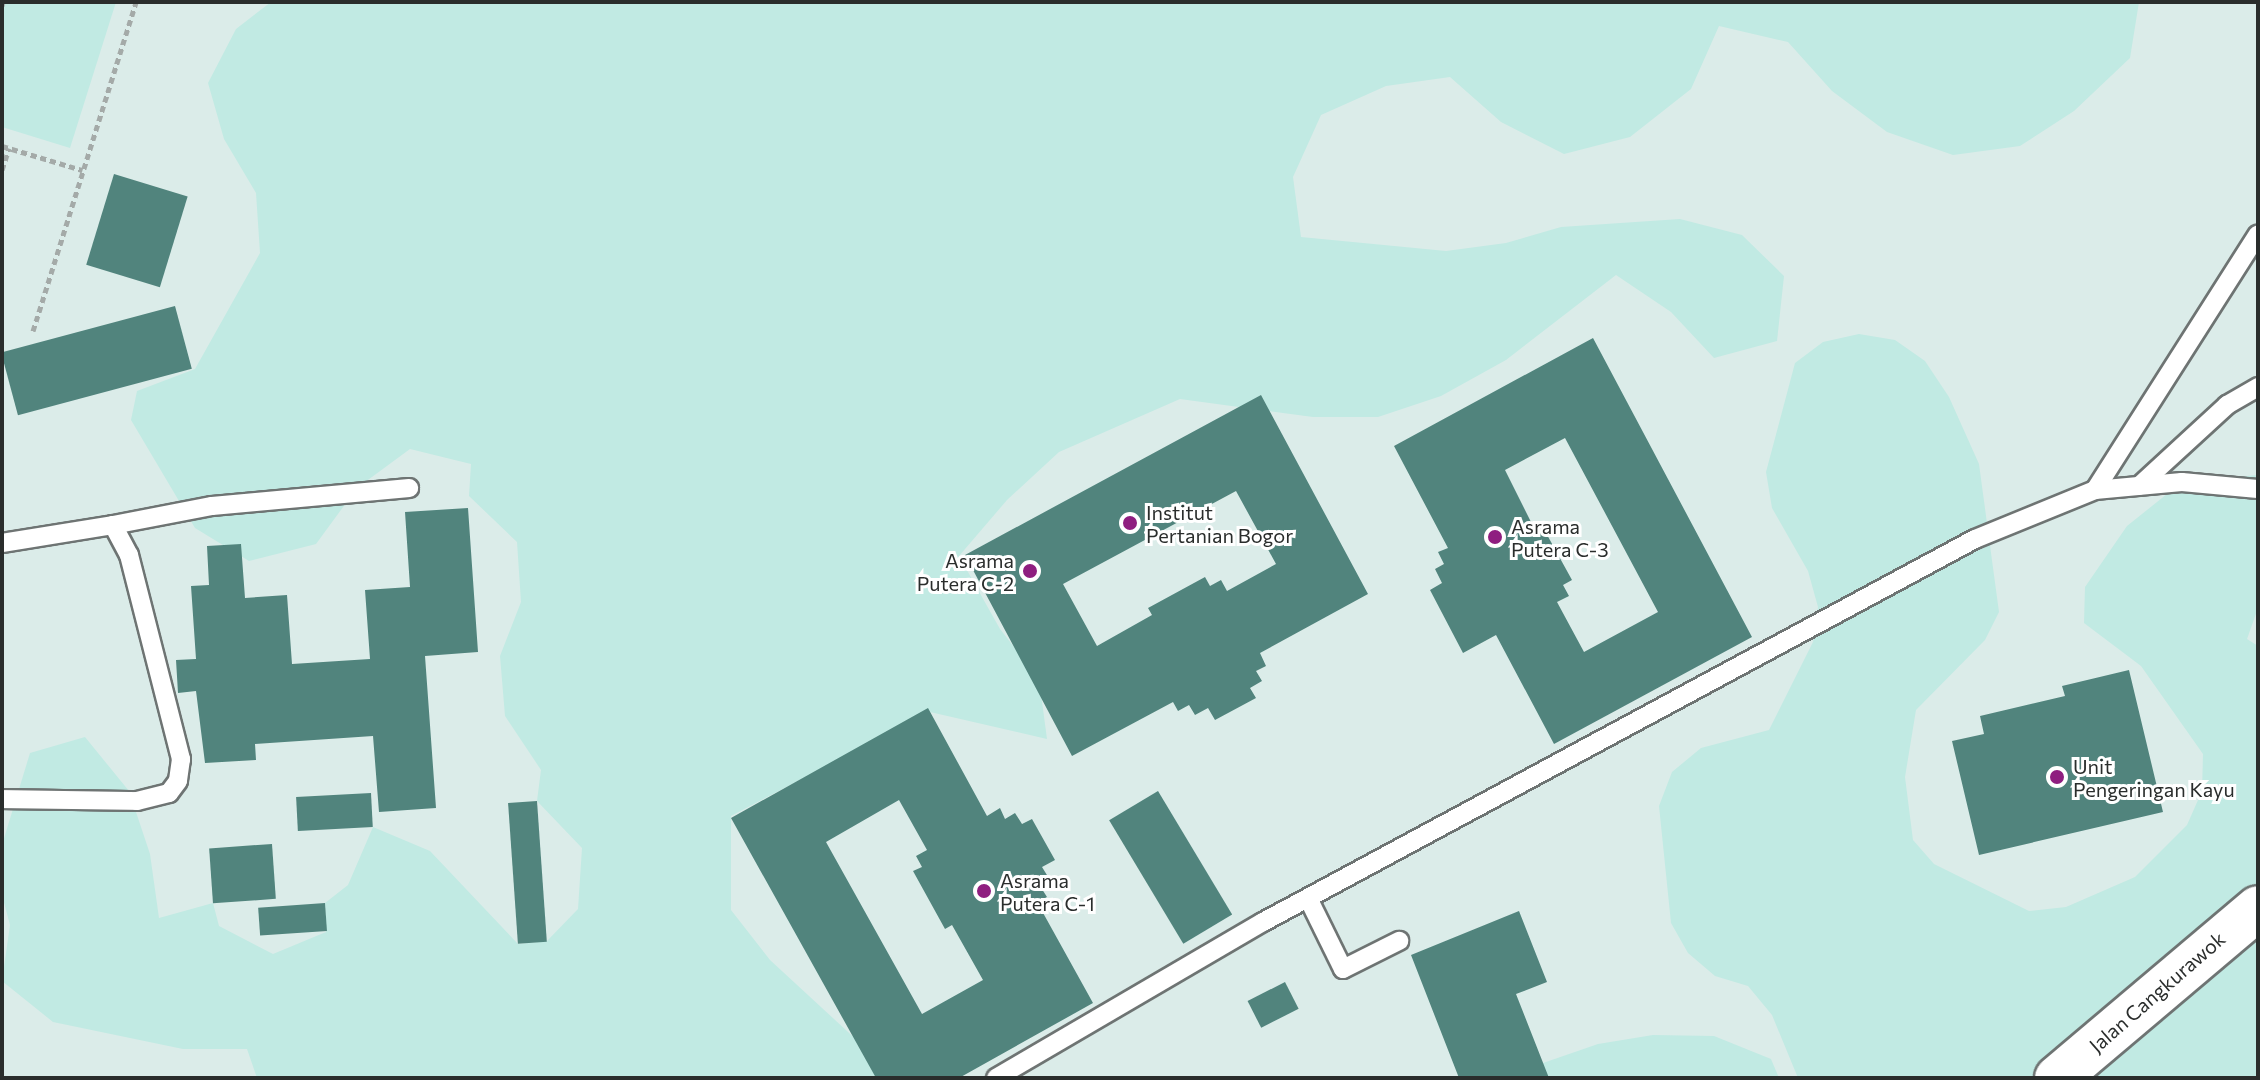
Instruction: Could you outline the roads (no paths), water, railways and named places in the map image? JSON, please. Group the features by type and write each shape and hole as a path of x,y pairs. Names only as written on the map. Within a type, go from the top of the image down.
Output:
{"street":[{"name":"Jalan Cangkurawok","path":"2057,1078 2258,908"}],"lane":[{"path":"2095,490 2258,234"},
{"path":"2139,486 2227,405 2258,387"},
{"path":"996,1078 1308,898 1975,539 2095,490 2182,482 2258,489"},
{"path":"2,543 212,506 409,488"},
{"path":"2,799 137,801 169,793 178,781 181,759 129,555 113,525"},
{"path":"1308,898 1343,969 1399,941"}],"place":[{"name":"Institut Pertanian Bogor","path":"1130,523"},
{"name":"Asrama Putera C-3","path":"1495,537"},
{"name":"Asrama Putera C-2","path":"1030,571"},
{"name":"Unit Pengeringan Kayu","path":"2057,777"},
{"name":"Asrama Putera C-1","path":"984,891"}]}
